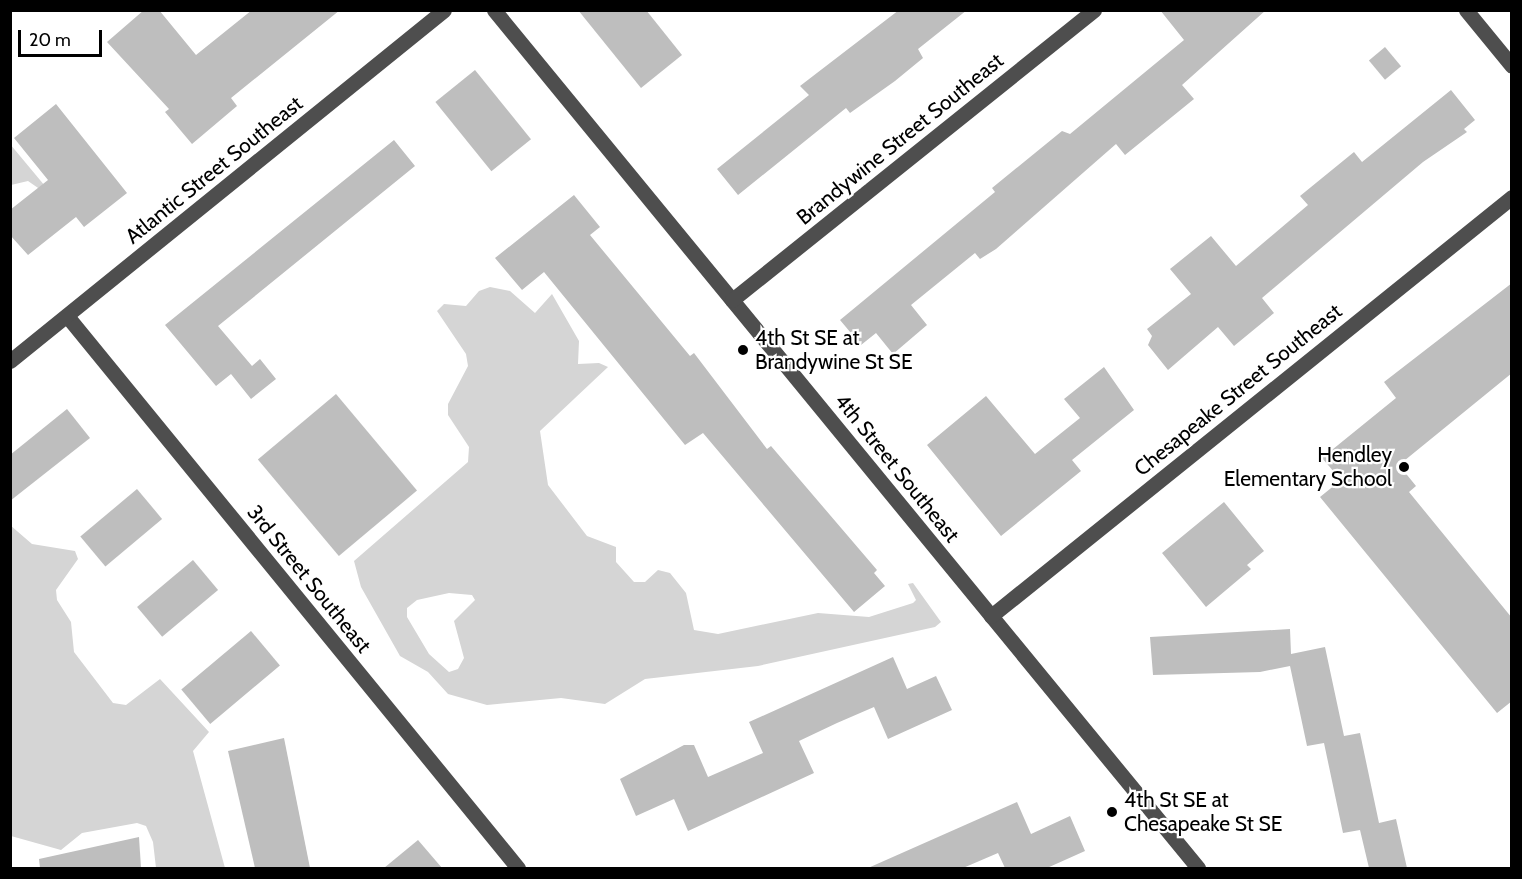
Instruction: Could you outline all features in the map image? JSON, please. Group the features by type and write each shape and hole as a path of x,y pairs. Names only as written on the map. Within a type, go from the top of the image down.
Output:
{"street":[{"name":"Atlantic Street Southeast","path":"10,361 444,10"},
{"name":"4th Street Southeast","path":"495,10 1198,868"},
{"name":"Brandywine Street Southeast","path":"732,300 1094,10"},
{"path":"1466,10 1512,66"},
{"name":"Chesapeake Street Southeast","path":"991,615 1512,197"},
{"name":"3rd Street Southeast","path":"67,316 518,868"}],"shaded area":[{"path":"10,144 45,186 41,190 28,181 11,185"},
{"path":"490,287 510,291 535,313 552,294 579,341 578,364 599,363 608,367 540,431 548,485 587,536 616,547 616,562 634,582 645,582 658,570 670,573 686,593 694,630 718,634 818,613 869,617 913,603 916,600 908,584 913,583 941,622 935,627 758,666 645,679 605,704 561,698 487,705 448,694 428,672 400,656 361,587 354,561 468,462 469,447 448,415 448,404 468,366 466,354 437,311 444,304 466,306 479,291","holes":["449,593 472,595 475,600 454,621 464,658 458,669 449,672 429,654 407,617 407,608 417,600"]},
{"path":"10,525 32,544 75,551 78,559 56,590 57,600 71,622 74,652 113,703 126,705 160,679 209,732 193,751 225,868 156,868 153,842 146,826 137,823 82,833 61,850 11,836"}],"building":[{"path":"144,10 159,10 196,55 252,10 340,10 231,98 237,106 192,144 165,112 169,109 107,42"},
{"path":"578,10 646,10 682,55 641,88"},
{"path":"899,10 967,10 918,49 923,58 895,81 850,113 846,108 738,195 717,169 809,95 800,86"},
{"path":"1160,10 1266,10 1182,85 1194,99 1125,155 1116,144 996,249 980,259 975,253 911,305 927,325 893,354 876,333 861,345 840,320 995,192 992,188 1062,131 1070,134 1184,40"},
{"path":"1385,47 1401,66 1385,80 1369,60"},
{"path":"475,70 531,139 491,171 435,102"},
{"path":"1451,90 1475,120 1464,129 1467,132 1423,162 1262,298 1274,313 1234,346 1218,327 1168,370 1148,345 1152,336 1147,329 1191,294 1170,269 1211,236 1236,266 1308,205 1300,196 1354,152 1362,162"},
{"path":"56,104 127,193 84,227 76,217 28,255 10,235 10,210 48,180 14,138"},
{"path":"394,140 415,166 218,326 252,366 260,359 276,379 251,399 231,374 216,386 165,325"},
{"path":"574,195 600,227 590,235 690,356 694,353 767,449 771,446 877,570 874,573 885,586 854,612 703,433 685,445 544,272 522,290 495,258"},
{"path":"1512,283 1512,373 1399,465 1416,486 1409,492 1512,618 1512,701 1497,713 1320,497 1341,480 1322,458 1396,398 1384,382"},
{"path":"1104,367 1134,410 1072,460 1081,471 1001,536 927,445 986,396 1035,454 1080,418 1064,399"},
{"path":"336,394 417,491 339,556 258,460"},
{"path":"67,409 90,438 10,501 10,455"},
{"path":"137,489 162,519 105,566 80,537"},
{"path":"1224,502 1264,551 1247,565 1251,569 1206,607 1162,553"},
{"path":"193,560 218,590 162,637 137,607"},
{"path":"1290,629 1291,654 1325,647 1344,736 1360,733 1379,823 1396,819 1407,868 1369,868 1360,830 1343,833 1324,743 1307,746 1290,666 1260,672 1153,675 1150,637"},
{"path":"251,631 280,665 210,724 181,689"},
{"path":"893,657 907,689 936,676 952,710 888,739 874,707 837,723 799,741 814,773 688,831 674,799 636,816 620,779 684,745 694,745 708,777 763,753 749,722"},
{"path":"284,738 310,868 255,868 228,751"},
{"path":"1017,802 1031,834 1070,816 1085,851 1047,868 1005,868 998,853 963,868 868,868"},
{"path":"139,837 141,868 40,868 39,859"},
{"path":"418,840 442,868 384,868"}],"place":[{"name":"4th St SE at Brandywine St SE","path":"743,350"},
{"name":"Hendley Elementary School","path":"1404,467"},
{"name":"4th St SE at Chesapeake St SE","path":"1112,812"}]}
